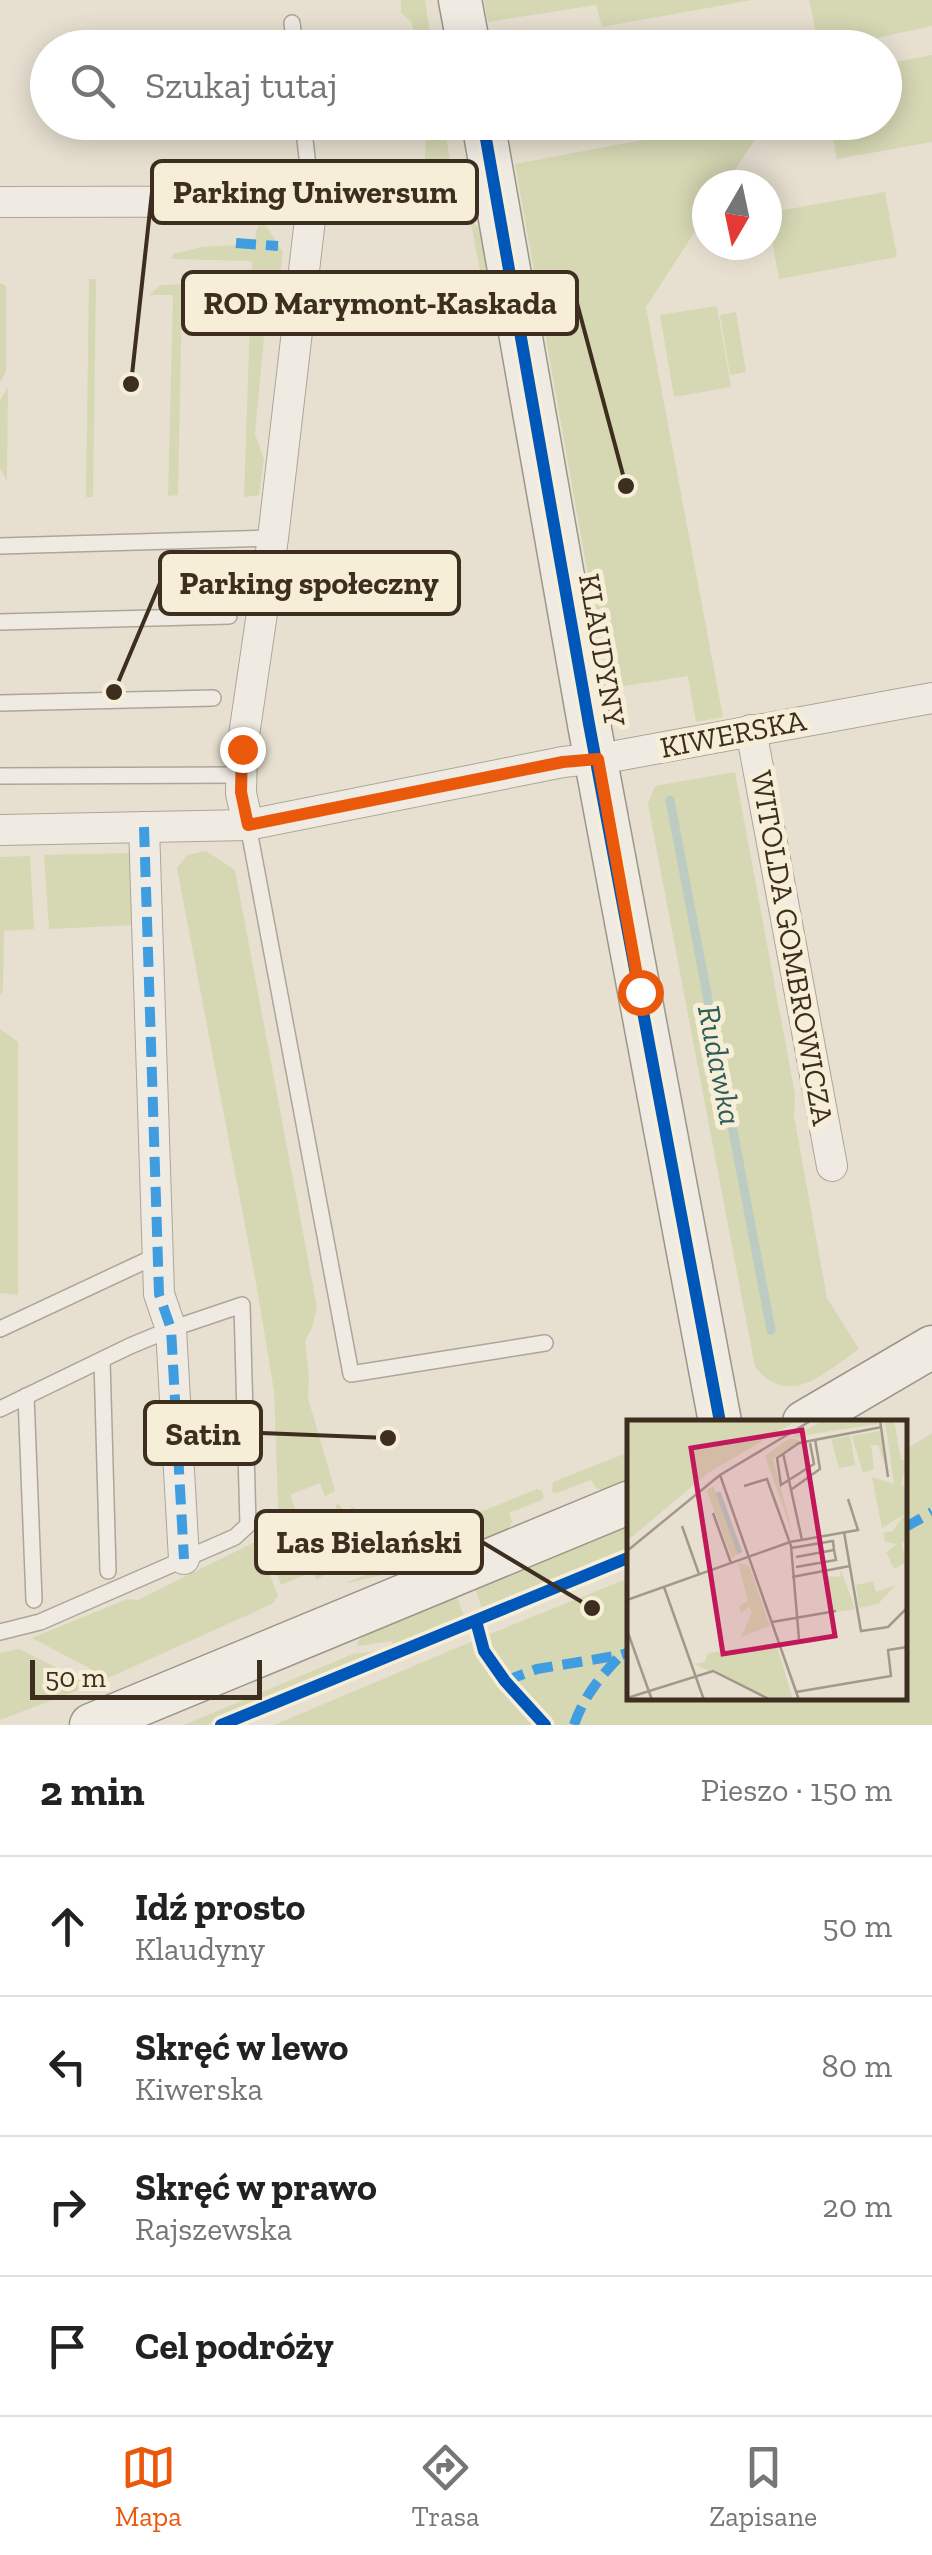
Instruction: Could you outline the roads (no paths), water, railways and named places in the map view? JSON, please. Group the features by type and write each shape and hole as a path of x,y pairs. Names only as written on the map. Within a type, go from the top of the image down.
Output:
{"street":[{"path":"460,0 465,30"},
{"name":"KLAUDYNY","path":"486,140 720,1420"},
{"path":"0,202 458,202 496,196"},
{"path":"248,825 241,792 242,749 273,538 312,202"},
{"name":"KIWERSKA","path":"0,830 248,825 563,762 598,759 932,698"},
{"name":"WITOLDA GOMBROWICZA","path":"751,730 832,1166"},
{"path":"144,827 159,1294 172,1328 184,1560"},
{"path":"807,1420 932,1346"},
{"path":"91,1725 627,1503"}],"lane":[{"path":"292,22 293,30"},
{"path":"305,140 312,202"},
{"path":"0,546 273,538"},
{"path":"0,622 229,616"},
{"path":"0,703 213,698"},
{"path":"0,776 241,775"},
{"path":"248,825 351,1374 545,1343"},
{"path":"0,1328 158,1255"},
{"path":"0,1409 172,1328 242,1305 248,1525 239,1535 184,1560 40,1622 0,1632"},
{"path":"102,1360 108,1571"},
{"path":"26,1396 34,1600"}],"waterway":[{"name":"Rudawka","path":"670,800 771,1330"}],"place":[{"name":"Parking Uniwersum","path":"131,384"},
{"name":"ROD Marymont-Kaskada","path":"626,486"},
{"name":"Parking społeczny","path":"114,692"},
{"name":"Satin","path":"388,1438"},
{"name":"Las Bielański","path":"592,1608"}]}
